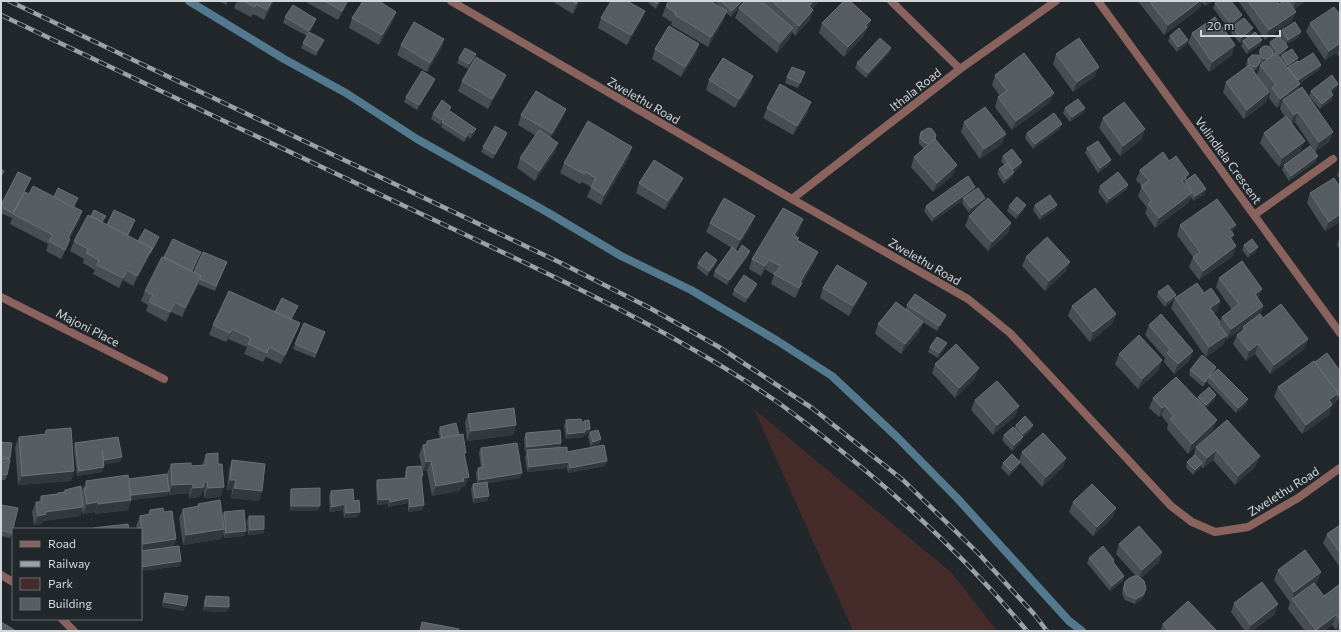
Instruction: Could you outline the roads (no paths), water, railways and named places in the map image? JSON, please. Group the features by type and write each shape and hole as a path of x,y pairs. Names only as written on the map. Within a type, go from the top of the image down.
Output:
{"street":[{"name":"Zwelethu Road","path":"451,1 792,200 968,299 1010,333 1171,506 1192,522 1214,532 1248,527 1298,498 1340,468"},
{"path":"891,1 960,69"},
{"name":"Ithala Road","path":"792,200 960,69 1056,1"},
{"name":"Vulindlela Crescent","path":"1098,1 1340,333"},
{"path":"1254,215 1333,159"},
{"name":"Majoni Place","path":"1,297 164,379"},
{"path":"1,575 12,581"},
{"path":"63,620 74,631"}],"waterway":[{"path":"189,1 284,59 346,93 417,139 547,212 621,256 691,290 776,340 832,376 896,436 957,498 1069,621 1082,631"}],"railway":[{"path":"9,1 559,262 648,307 719,347 812,408 903,480 978,553 1034,614 1047,631"},
{"path":"1,15 538,269 632,316 723,367 792,413 845,453 900,500 979,576 1027,631"}]}
